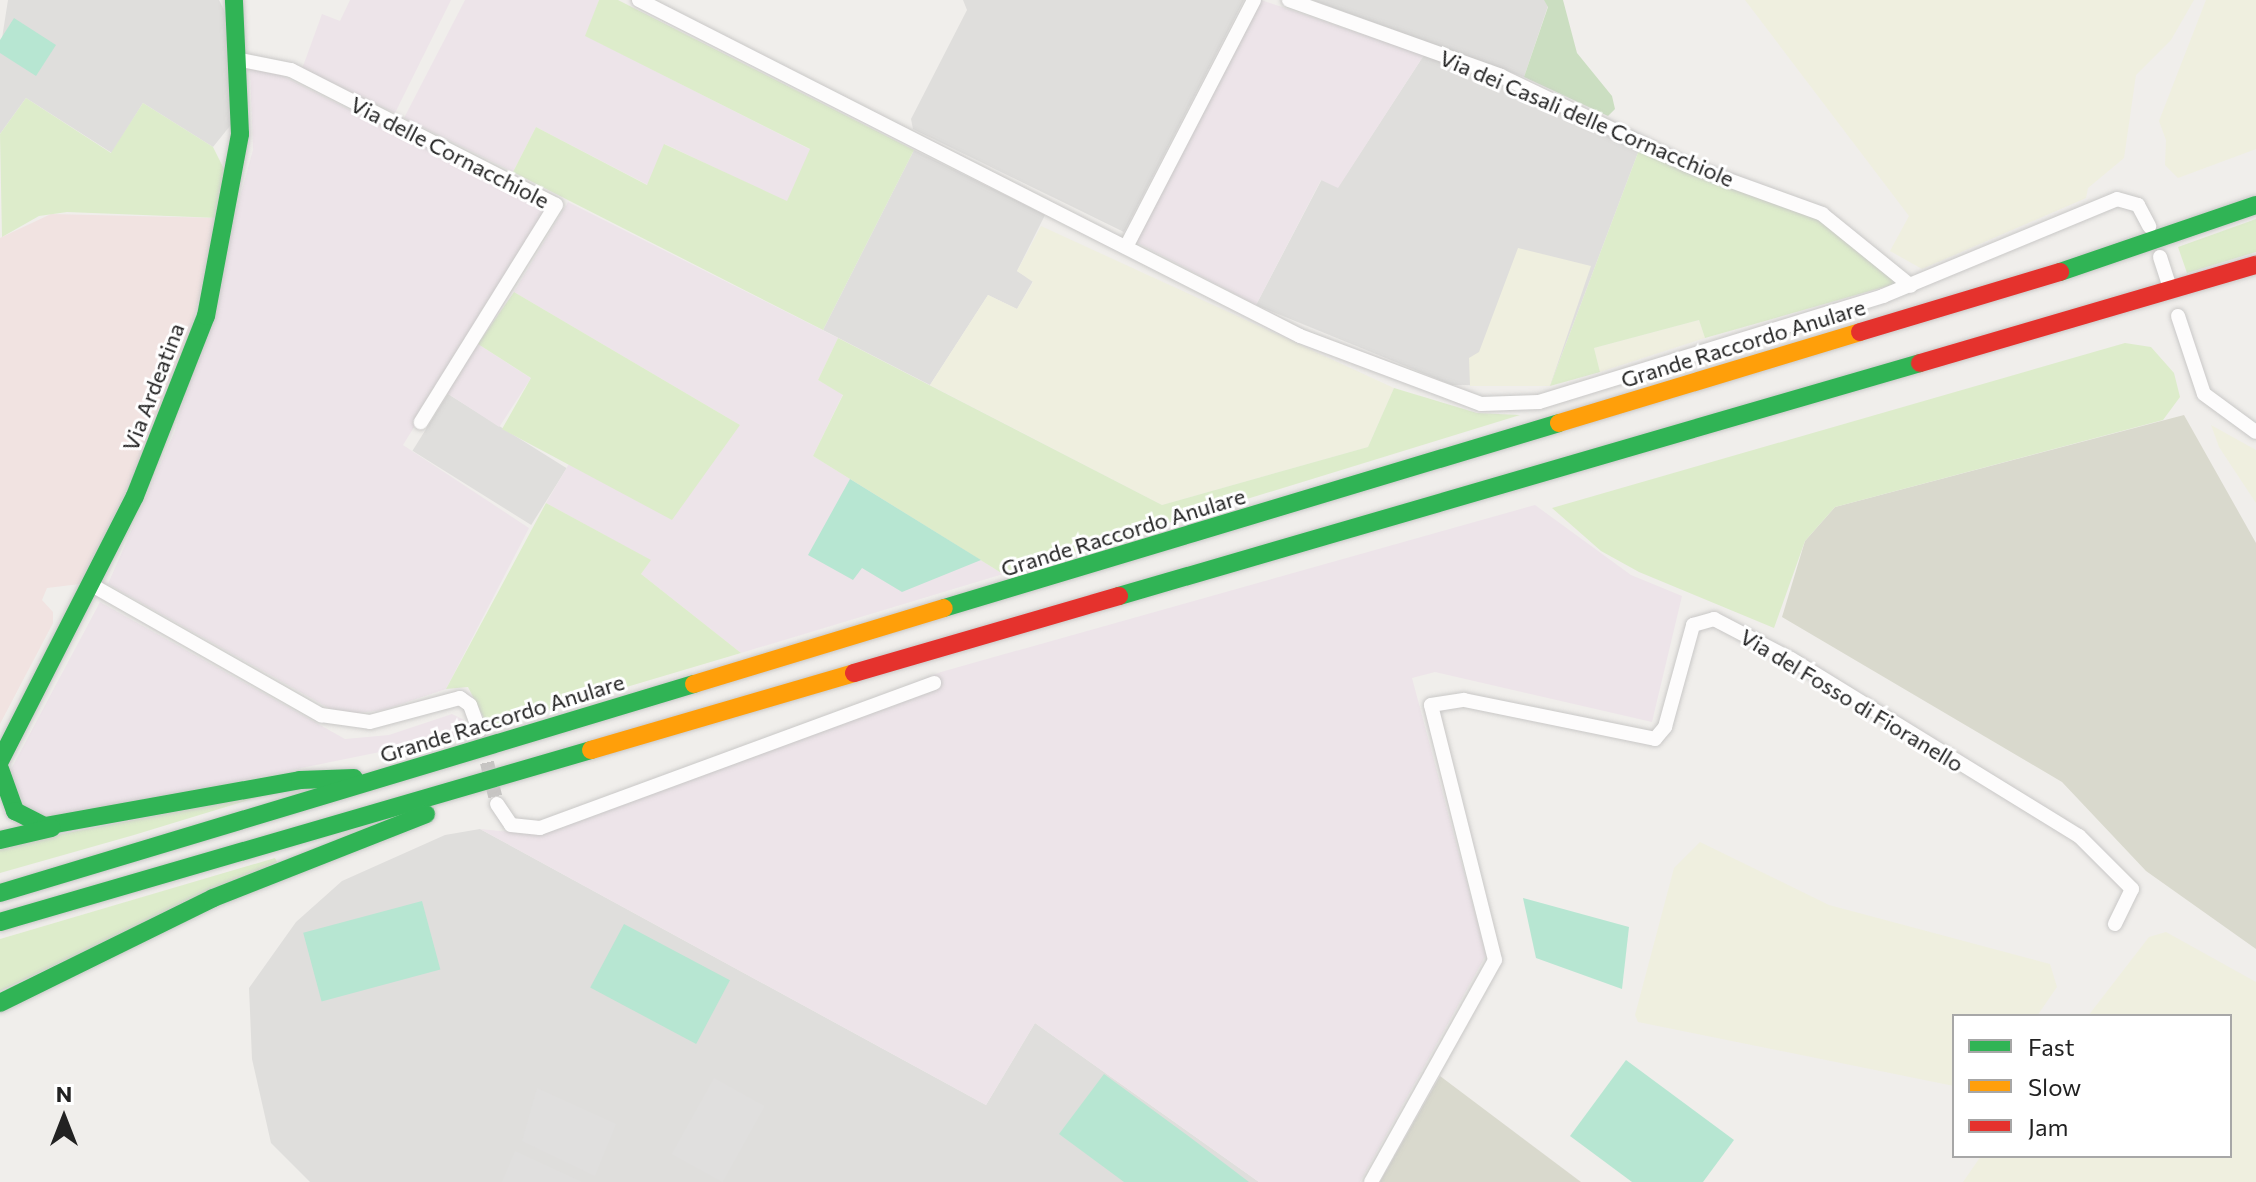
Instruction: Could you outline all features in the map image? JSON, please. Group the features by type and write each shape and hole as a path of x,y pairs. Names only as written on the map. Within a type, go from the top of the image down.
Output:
{"main road":[{"name":"Via Ardeatina","path":"0,761 90,584 178,400 206,316 237,167 241,60 233,4"},
{"name":"Grande Raccordo Anulare","path":"0,893 2069,269 2256,205"},
{"path":"6,921 600,745 2256,265"},
{"path":"0,1003 213,898 366,835 524,782 600,745"},
{"path":"0,769 20,816 38,825 67,824"},
{"path":"0,840 67,824 300,780 382,779"}],"street":[{"path":"639,0 1368,366 1459,399 1503,406 1582,390 1911,286 2117,199 2138,205 2149,226"},
{"path":"1126,247 1254,0"},
{"name":"Via dei Casali delle Cornacchiole","path":"1289,0 1501,76 1687,165 1822,214 1911,286"},
{"name":"Via delle Cornacchiole","path":"241,60 282,66 556,205 421,422"},
{"path":"2160,257 2169,285"},
{"path":"2178,316 2204,394 2256,432"},
{"path":"90,584 321,715 370,722 460,698 470,705 479,730"},
{"name":"Via del Fosso di Fioranello","path":"1371,1182 1495,960 1431,705 1464,700 1655,739 1665,727 1693,625 1714,619 1791,659 2079,836 2132,889 2115,924"},
{"path":"497,804 511,825 540,828 934,683"}],"shaded area":[{"path":"8,0 219,0 227,16 234,121 213,147 143,103 112,153 26,98 0,134 0,51"},
{"path":"350,0 451,0 395,113 302,69 322,14 340,21"},
{"path":"465,0 599,0 586,36 811,150 787,202 665,144 648,185 536,127 513,172 404,118"},
{"path":"963,0 1244,0 1124,232 913,129 911,119 967,10"},
{"path":"1261,0 1424,55 1338,188 1321,180 1256,305 1136,242"},
{"path":"1312,0 1550,0 1524,77"},
{"path":"1424,55 1477,74 1639,150 1550,386 1452,385 1256,305 1322,179 1338,187"},
{"path":"265,67 548,210 403,445 529,528 446,689 383,710 341,715 108,584 175,431 253,150 250,69"},
{"path":"914,150 1045,215 1017,271 1033,281 1017,309 988,295 930,385 823,330"},
{"path":"568,202 838,338 818,380 843,394 813,456 1003,574 741,653 641,574 650,560 546,503 570,462 740,425 514,292"},
{"path":"51,214 219,218 189,338 134,477 80,584 47,588 42,600 53,612 53,623 0,724 0,238"},
{"path":"478,344 531,378 499,427 446,393"},
{"path":"448,394 567,468 531,525 412,451"},
{"path":"2184,415 2256,543 2256,949 2146,871 2062,782 1782,617 1805,541 1835,507"},
{"path":"1535,505 1631,575 1682,596 1652,722 1435,672 1412,678 1486,955 1360,1182 1259,1182 1035,1023 986,1105 480,829 531,834 941,672"},
{"path":"100,602 345,739 389,735 452,714 464,720 468,734 61,817 28,811 9,773"},
{"path":"480,829 986,1105 1035,1023 1259,1182 310,1182 271,1143 252,1059 249,988 296,922 342,881 445,835"},
{"path":"1440,1076 1581,1182 1380,1182"},
{"path":"714,1078 765,1106 723,1182 672,1154"},
{"path":"537,1088 616,1124 595,1176 522,1141"},
{"path":"515,1151 582,1182 502,1182"}],"green space":[{"path":"599,0 618,0 914,150 823,330 513,172 536,127 647,185 664,144 787,201 810,149 585,36"},
{"path":"1544,0 1563,0 1577,53 1612,96 1615,109 1608,116 1524,77 1548,7"},
{"path":"1745,0 2194,0 2171,40 2136,75 2124,158 2088,188 2086,198 1922,269 1890,251 1909,216"},
{"path":"2206,0 2256,0 2256,149 2178,178 2165,165 2166,140 2159,121"},
{"path":"14,18 56,45 36,76 0,53 0,40"},
{"path":"26,98 111,153 143,103 213,147 227,175 219,218 67,212 39,216 2,237 0,134"},
{"path":"1639,150 1824,220 1898,283 1705,338 1699,320 1594,348 1600,372 1550,386"},
{"path":"2256,219 2256,252 2187,273 2178,247"},
{"path":"1041,226 1394,388 1368,447 1162,505 930,385 988,295 1017,309 1033,282 1017,271"},
{"path":"1518,248 1591,266 1550,386 1470,386 1469,358 1479,352"},
{"path":"514,292 740,425 672,520 502,429 531,378 478,344"},
{"path":"1699,320 1705,338 1600,372 1594,348"},
{"path":"838,338 1162,505 1368,447 1394,388 1477,413 1520,415 1003,574 813,456 843,395 818,380"},
{"path":"2125,343 2151,347 2174,373 2180,397 2163,420 1835,507 1805,541 1774,628 1639,572 1601,551 1552,508"},
{"path":"2211,425 2256,450 2256,503 2219,447"},
{"path":"850,479 981,560 902,592 862,568 853,580 808,555"},
{"path":"546,503 651,560 641,574 741,653 489,728 468,687 446,689"},
{"path":"268,794 134,835 0,873 0,846"},
{"path":"1700,842 1829,905 2050,964 2057,987 2038,1014 1952,1014 1952,1086 1638,1022 1635,1015 1674,868"},
{"path":"275,858 277,862 0,991 0,939"},
{"path":"1523,898 1629,927 1622,989 1536,958"},
{"path":"422,901 440,970 322,1001 303,933"},
{"path":"624,924 730,980 696,1044 590,988"},
{"path":"2166,932 2256,982 2256,1182 1963,1182 1980,1158 2232,1158 2232,1014 2090,1014 2149,937"},
{"path":"1626,1060 1734,1140 1703,1182 1632,1182 1570,1136"},
{"path":"1104,1074 1249,1182 1124,1182 1059,1134"}],"tunnel":[{"path":"482,742 497,804"}],"traffic: fast":[{"path":"0,761 135,496 206,316 240,134 234,0"},
{"path":"2060,272 2256,205"},
{"path":"1119,596 1920,363"},
{"path":"944,608 1559,423"},
{"path":"0,893 694,684"},
{"path":"0,922 591,750"},
{"path":"0,769 15,811 45,826 300,780 354,778"},
{"path":"0,1003 213,898 426,814"},
{"path":"0,840 52,828"}],"traffic: slow":[{"path":"1559,423 1860,332"},
{"path":"694,684 944,608"},
{"path":"591,750 854,673"}],"traffic: jam":[{"path":"1920,363 2256,265"},
{"path":"1860,332 2060,272"},
{"path":"854,673 1119,596"}]}
